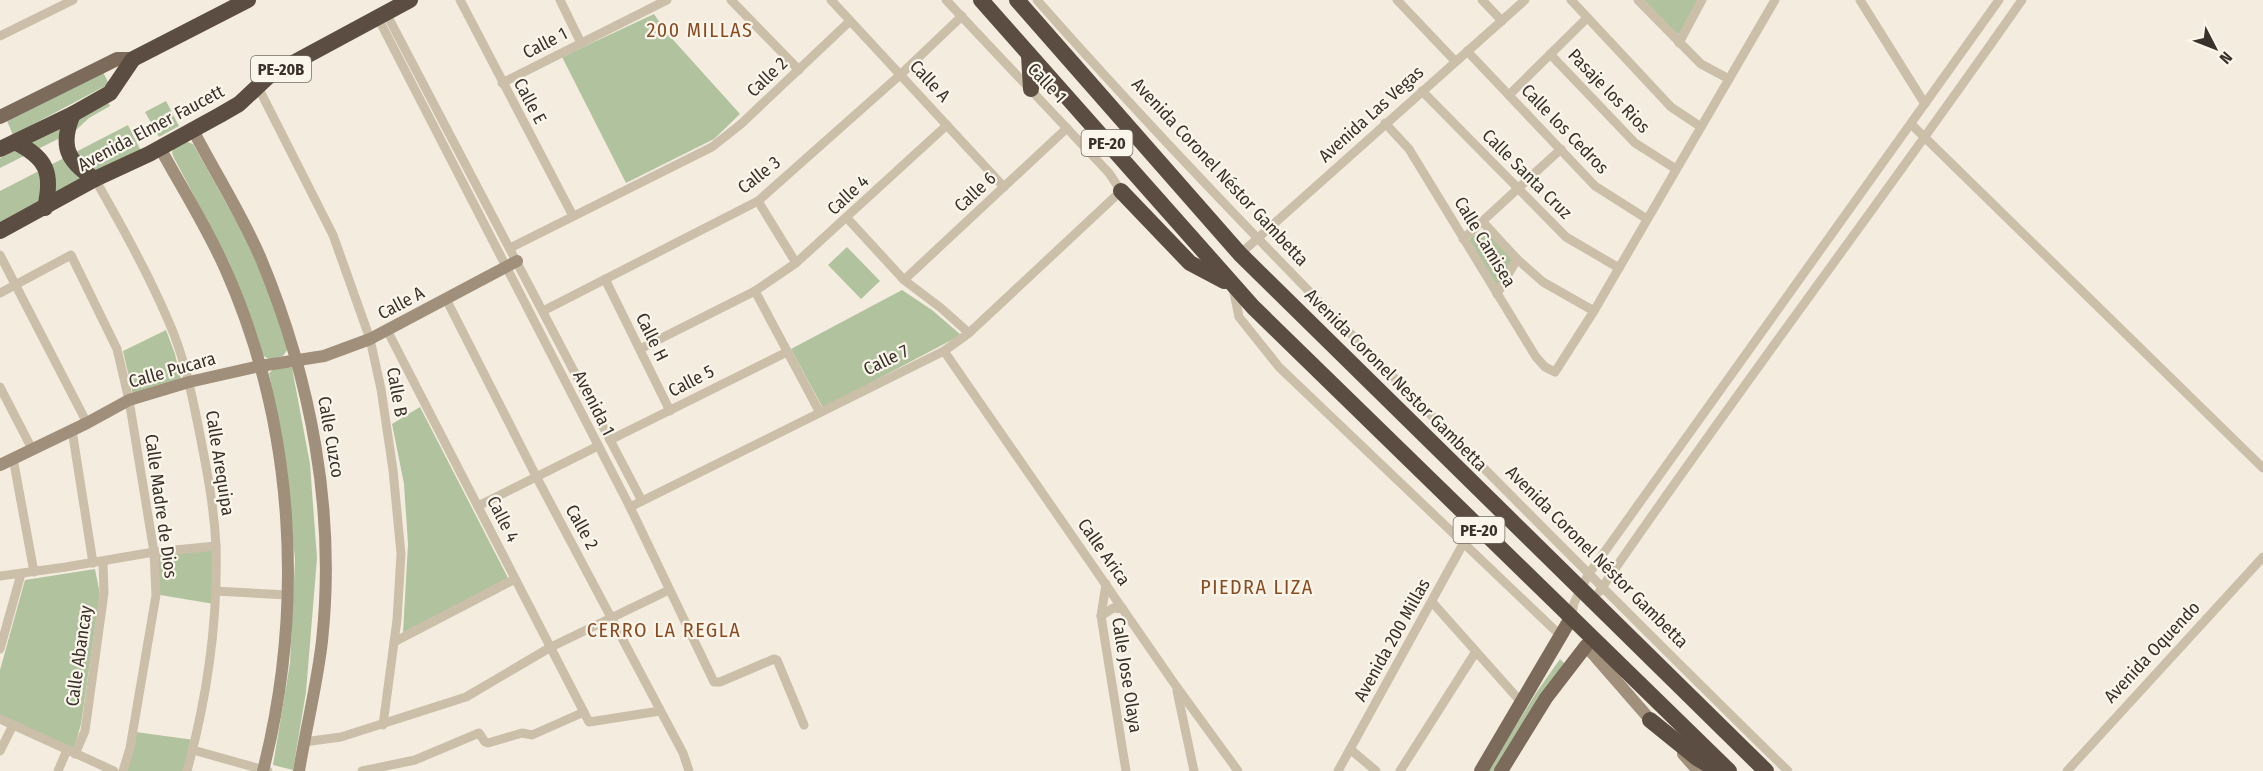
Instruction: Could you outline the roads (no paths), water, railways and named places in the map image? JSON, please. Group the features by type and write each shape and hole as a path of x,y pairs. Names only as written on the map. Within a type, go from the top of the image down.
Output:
{"highway":[{"path":"7,145 73,114 110,93 133,59 248,0"},
{"name":"Avenida Elmer Faucett","path":"0,231 95,179 193,130 239,104 269,76 410,0"},
{"name":"PE-20","path":"981,0 1233,286 1729,771"},
{"name":"Avenida Coronel Nestor Gambetta","path":"1017,0 1240,254 1584,582 1766,771"},
{"path":"1029,55 1031,89"},
{"path":"73,114 66,131 67,150 77,166 95,179"},
{"path":"7,145 33,151 46,167 50,188 45,208"},
{"path":"1121,191 1190,263 1233,286"},
{"path":"1571,618 1586,646"},
{"path":"1650,720 1697,758 1720,771"}],"main road":[{"path":"0,117 117,59 133,59"},
{"path":"1481,771 1562,637 1571,618"},
{"path":"1501,771 1546,698 1586,646"}],"street":[{"path":"0,36 73,0"},
{"name":"Calle E","path":"460,0 573,216"},
{"path":"560,0 581,43"},
{"name":"Calle 1","path":"502,83 667,0"},
{"path":"731,0 798,70"},
{"name":"Calle A","path":"831,0 1004,187"},
{"name":"Calle 1","path":"946,0 1109,173 1121,191"},
{"name":"Avenida Coronel Néstor Gambetta","path":"1037,0 1256,239 1584,582"},
{"path":"1397,0 1455,60"},
{"path":"1482,0 1502,21"},
{"name":"Avenida Las Vegas","path":"1240,254 1525,0"},
{"path":"1571,0 1671,107 1701,127"},
{"path":"1638,0 1701,64 1729,79"},
{"path":"1679,43 1702,0"},
{"path":"1483,222 1517,259 1543,282 1594,311 1775,0"},
{"path":"1860,0 1925,104"},
{"path":"1571,618 1574,603 1584,582 1999,0"},
{"path":"1597,595 2022,0"},
{"name":"Avenida 1","path":"382,15 510,248 512,264 543,311 642,501"},
{"name":"Avenida 1","path":"382,15 512,264 714,682 720,682 774,659 777,660 804,724"},
{"name":"Calle 3","path":"543,311 758,201 900,75 962,16"},
{"path":"1509,95 1587,18"},
{"name":"Calle 2","path":"510,248 712,147 741,124 850,21"},
{"name":"Calle los Cedros","path":"1467,51 1595,186 1647,219"},
{"name":"Pasaje los Rios","path":"1550,54 1635,144 1676,169"},
{"name":"Calle B","path":"258,87 333,235 370,339 381,389 393,470 401,554 397,618 383,725"},
{"name":"Calle Santa Cruz","path":"1422,91 1566,237 1619,268"},
{"name":"Calle Camisea","path":"1385,123 1409,149 1536,357 1551,372 1558,370 1594,311"},
{"path":"1911,124 2263,468"},
{"name":"Calle 4","path":"640,349 755,291 796,263 947,125"},
{"name":"Calle 6","path":"904,280 1067,128"},
{"name":"Calle Cuzco","path":"193,130 260,256 280,307 309,411 318,461 324,512 326,563 324,615 319,666 299,771"},
{"path":"160,148 208,231 226,270 260,366 270,405 283,480 288,551 288,596 282,674 265,771 193,750"},
{"path":"1463,239 1561,149"},
{"name":"Calle Arequipa","path":"95,179 124,230 169,321 189,382 210,482 216,546 215,591 206,689 187,771"},
{"name":"Calle 7","path":"630,507 819,411 944,351 969,333 1121,191"},
{"path":"758,201 796,263"},
{"path":"847,218 904,280 969,333"},
{"path":"0,255 87,423"},
{"name":"Calle Madre de Dios","path":"15,285 71,255 117,349 129,400 154,552 156,595 130,748 123,771"},
{"path":"1497,294 1517,259"},
{"name":"Calle A","path":"296,361 324,356 370,339 512,264"},
{"name":"Calle H","path":"605,279 670,411"},
{"path":"0,293 15,285"},
{"path":"1233,286 1239,317 1279,368 1562,637"},
{"path":"755,291 819,411"},
{"name":"Calle 2","path":"446,299 537,478 683,753 689,771"},
{"name":"Calle 4","path":"387,330 590,722 660,711"},
{"name":"Calle Arica","path":"944,351 1176,686 1238,771"},
{"name":"Calle 5","path":"610,440 787,352"},
{"name":"Calle Pucara","path":"0,465 129,400 189,382 260,366 296,361"},
{"path":"0,387 32,449"},
{"name":"Calle Abancay","path":"58,771 85,731 104,593 72,430"},
{"path":"478,506 598,446"},
{"path":"13,458 34,572"},
{"path":"1659,475 1674,486"},
{"name":"Avenida 200 Millas","path":"1338,771 1474,524"},
{"path":"0,576 154,552 216,546"},
{"name":"Avenida Oquendo","path":"2067,771 2263,557"},
{"path":"0,649 21,573"},
{"path":"394,642 515,579"},
{"name":"Calle Jose Olaya","path":"1106,584 1101,616 1126,771"},
{"path":"304,742 341,737 466,697 551,647 669,590"},
{"path":"215,591 288,596"},
{"name":"Avenida Coronel Néstor Gambetta","path":"1597,595 1788,771"},
{"path":"1432,602 1521,702"},
{"path":"1101,616 1113,608 1123,609"},
{"path":"1586,646 1698,771"},
{"path":"1400,771 1475,653"},
{"path":"1176,686 1194,771"},
{"path":"1183,717 1194,711"},
{"path":"362,771 415,760 479,734 488,743 522,733 532,735 584,712"},
{"path":"0,719 114,771"},
{"path":"0,751 13,725"},
{"path":"1350,749 1376,771"}],"district":[{"name":"200 MILLAS","path":"700,30"},
{"name":"PIEDRA LIZA","path":"1257,587"},
{"name":"CERRO LA REGLA","path":"664,630"}]}
